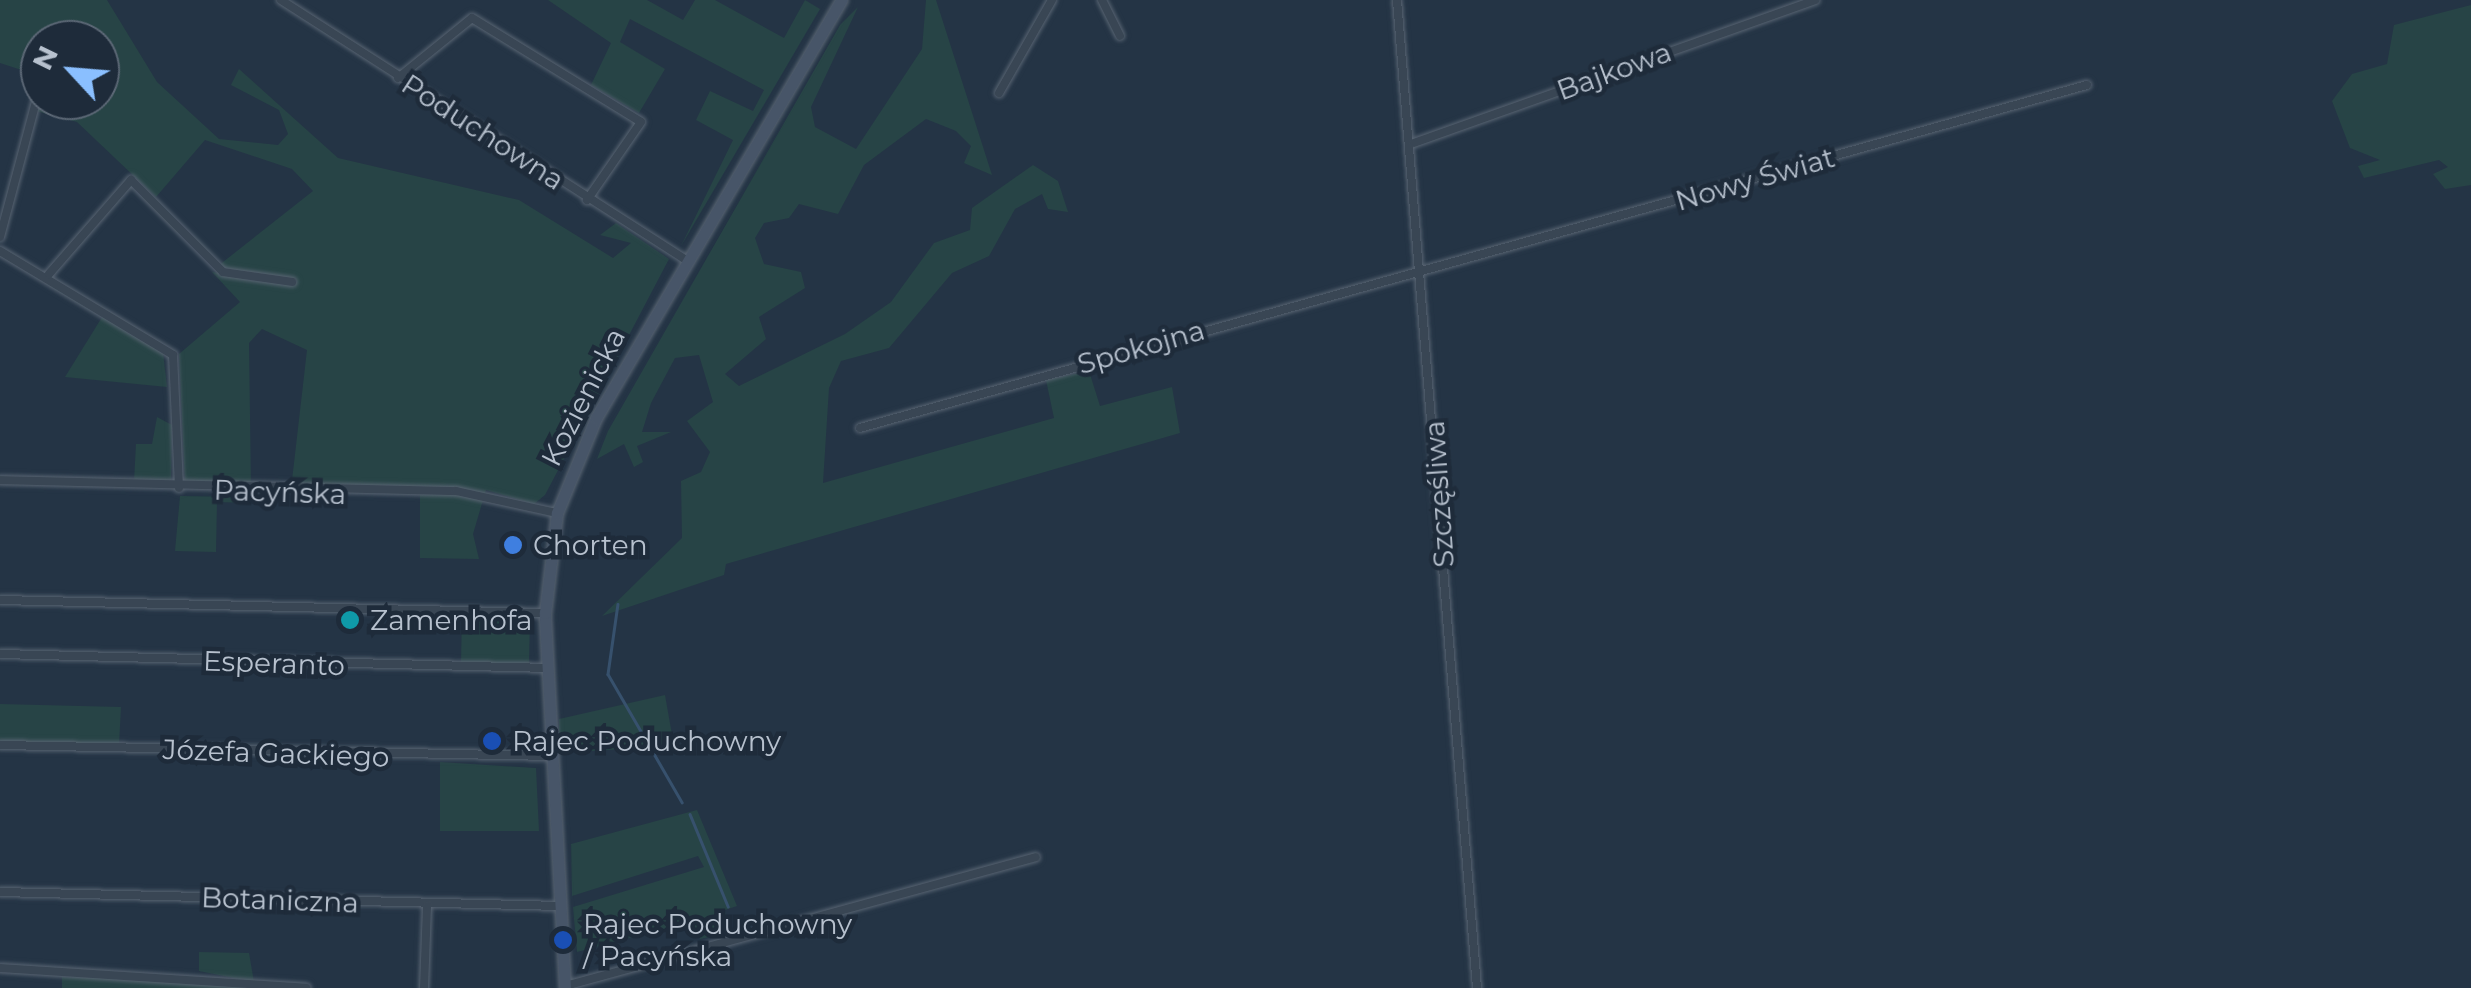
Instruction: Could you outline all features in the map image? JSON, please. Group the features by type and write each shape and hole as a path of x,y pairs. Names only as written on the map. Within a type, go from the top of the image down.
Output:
{"main road":[{"name":"Kozienicka","path":"565,987 545,613 558,514 596,418 841,0"}],"street":[{"name":"Poduchowna","path":"281,0 687,261"},
{"path":"999,93 1052,0"},
{"path":"1102,0 1120,36"},
{"name":"Szczęśliwa","path":"1396,0 1414,143 1477,988"},
{"name":"Bajkowa","path":"1414,143 1815,0"},
{"path":"398,78 472,18 641,122 587,200"},
{"name":"Nowy Świat","path":"1423,270 2087,85"},
{"path":"0,237 31,120"},
{"path":"48,274 132,180 222,272 292,282"},
{"path":"0,251 48,274 173,355 179,488"},
{"name":"Spokojna","path":"860,428 1423,270"},
{"name":"Pacyńska","path":"0,480 179,488 456,491 558,514"},
{"path":"0,600 545,613"},
{"name":"Esperanto","path":"0,654 548,668"},
{"name":"Józefa Gackiego","path":"0,745 552,756"},
{"path":"565,987 1036,857"},
{"name":"Botaniczna","path":"0,892 561,906"},
{"path":"424,988 427,905"},
{"path":"0,968 306,988"}],"green space":[{"path":"0,0 107,0 119,20 20,20 20,70 0,63"},
{"path":"548,0 647,0 683,20 695,0 715,0 784,38 805,0 820,9 681,246 733,140 696,120 710,91 753,111 764,90 630,19 620,42 665,69 639,113 591,85 611,43"},
{"path":"926,0 936,0 992,175 964,163 971,146 956,131 926,119 864,165 838,214 799,204 789,218 764,223 755,238 764,264 801,272 805,288 759,317 766,339 725,374 739,386 845,334 891,302 934,243 970,230 972,208 1033,165 1058,181 1068,212 1048,209 1042,194 1015,209 989,256 952,273 889,348 841,361 829,388 823,483 1054,418 1046,380 1089,371 1100,406 1172,387 1180,433 726,564 724,575 602,616 682,538 681,481 701,472 710,452 687,421 713,402 699,355 675,358 651,403 642,432 671,432 637,446 643,462 634,467 624,444 597,459 608,431 840,25 858,7 811,107 815,127 856,149 922,49"},
{"path":"2471,5 2471,185 2445,189 2433,174 2448,167 2439,160 2364,178 2358,166 2380,160 2350,148 2332,101 2352,74 2387,64 2394,25"},
{"path":"120,21 157,82 219,139 278,145 288,134 279,110 231,85 239,69 338,158 519,200 613,258 631,243 600,235 616,223 669,259 545,495 534,504 486,490 473,534 479,559 420,558 420,488 291,489 307,350 262,329 249,343 251,488 185,485 179,354 240,302 212,272 298,284 218,266 313,191 292,169 205,140 156,197 77,122 70,120 120,120"},
{"path":"104,314 163,352 167,387 65,377"},
{"path":"157,417 172,425 171,482 134,481 136,444 152,444"},
{"path":"180,496 251,497 251,503 217,502 216,552 175,551"},
{"path":"462,615 530,617 529,664 461,662"},
{"path":"665,695 674,746 559,753 559,719"},
{"path":"0,704 121,707 119,745 0,741"},
{"path":"440,762 536,768 539,831 440,831"},
{"path":"697,810 737,906 725,910 728,933 700,939 693,921 577,952 573,907 704,867 698,856 572,896 571,844"},
{"path":"199,952 249,953 254,982 199,971"},
{"path":"62,977 187,980 251,988 62,988"}],"waterway":[{"path":"618,604 608,674 682,802"},
{"path":"690,814 728,906"}],"place":[{"name":"Chorten","path":"513,545"},
{"name":"Zamenhofa","path":"350,620"},
{"name":"Rajec Poduchowny","path":"492,741"},
{"name":"Rajec Poduchowny / Pacyńska","path":"563,940"}]}
